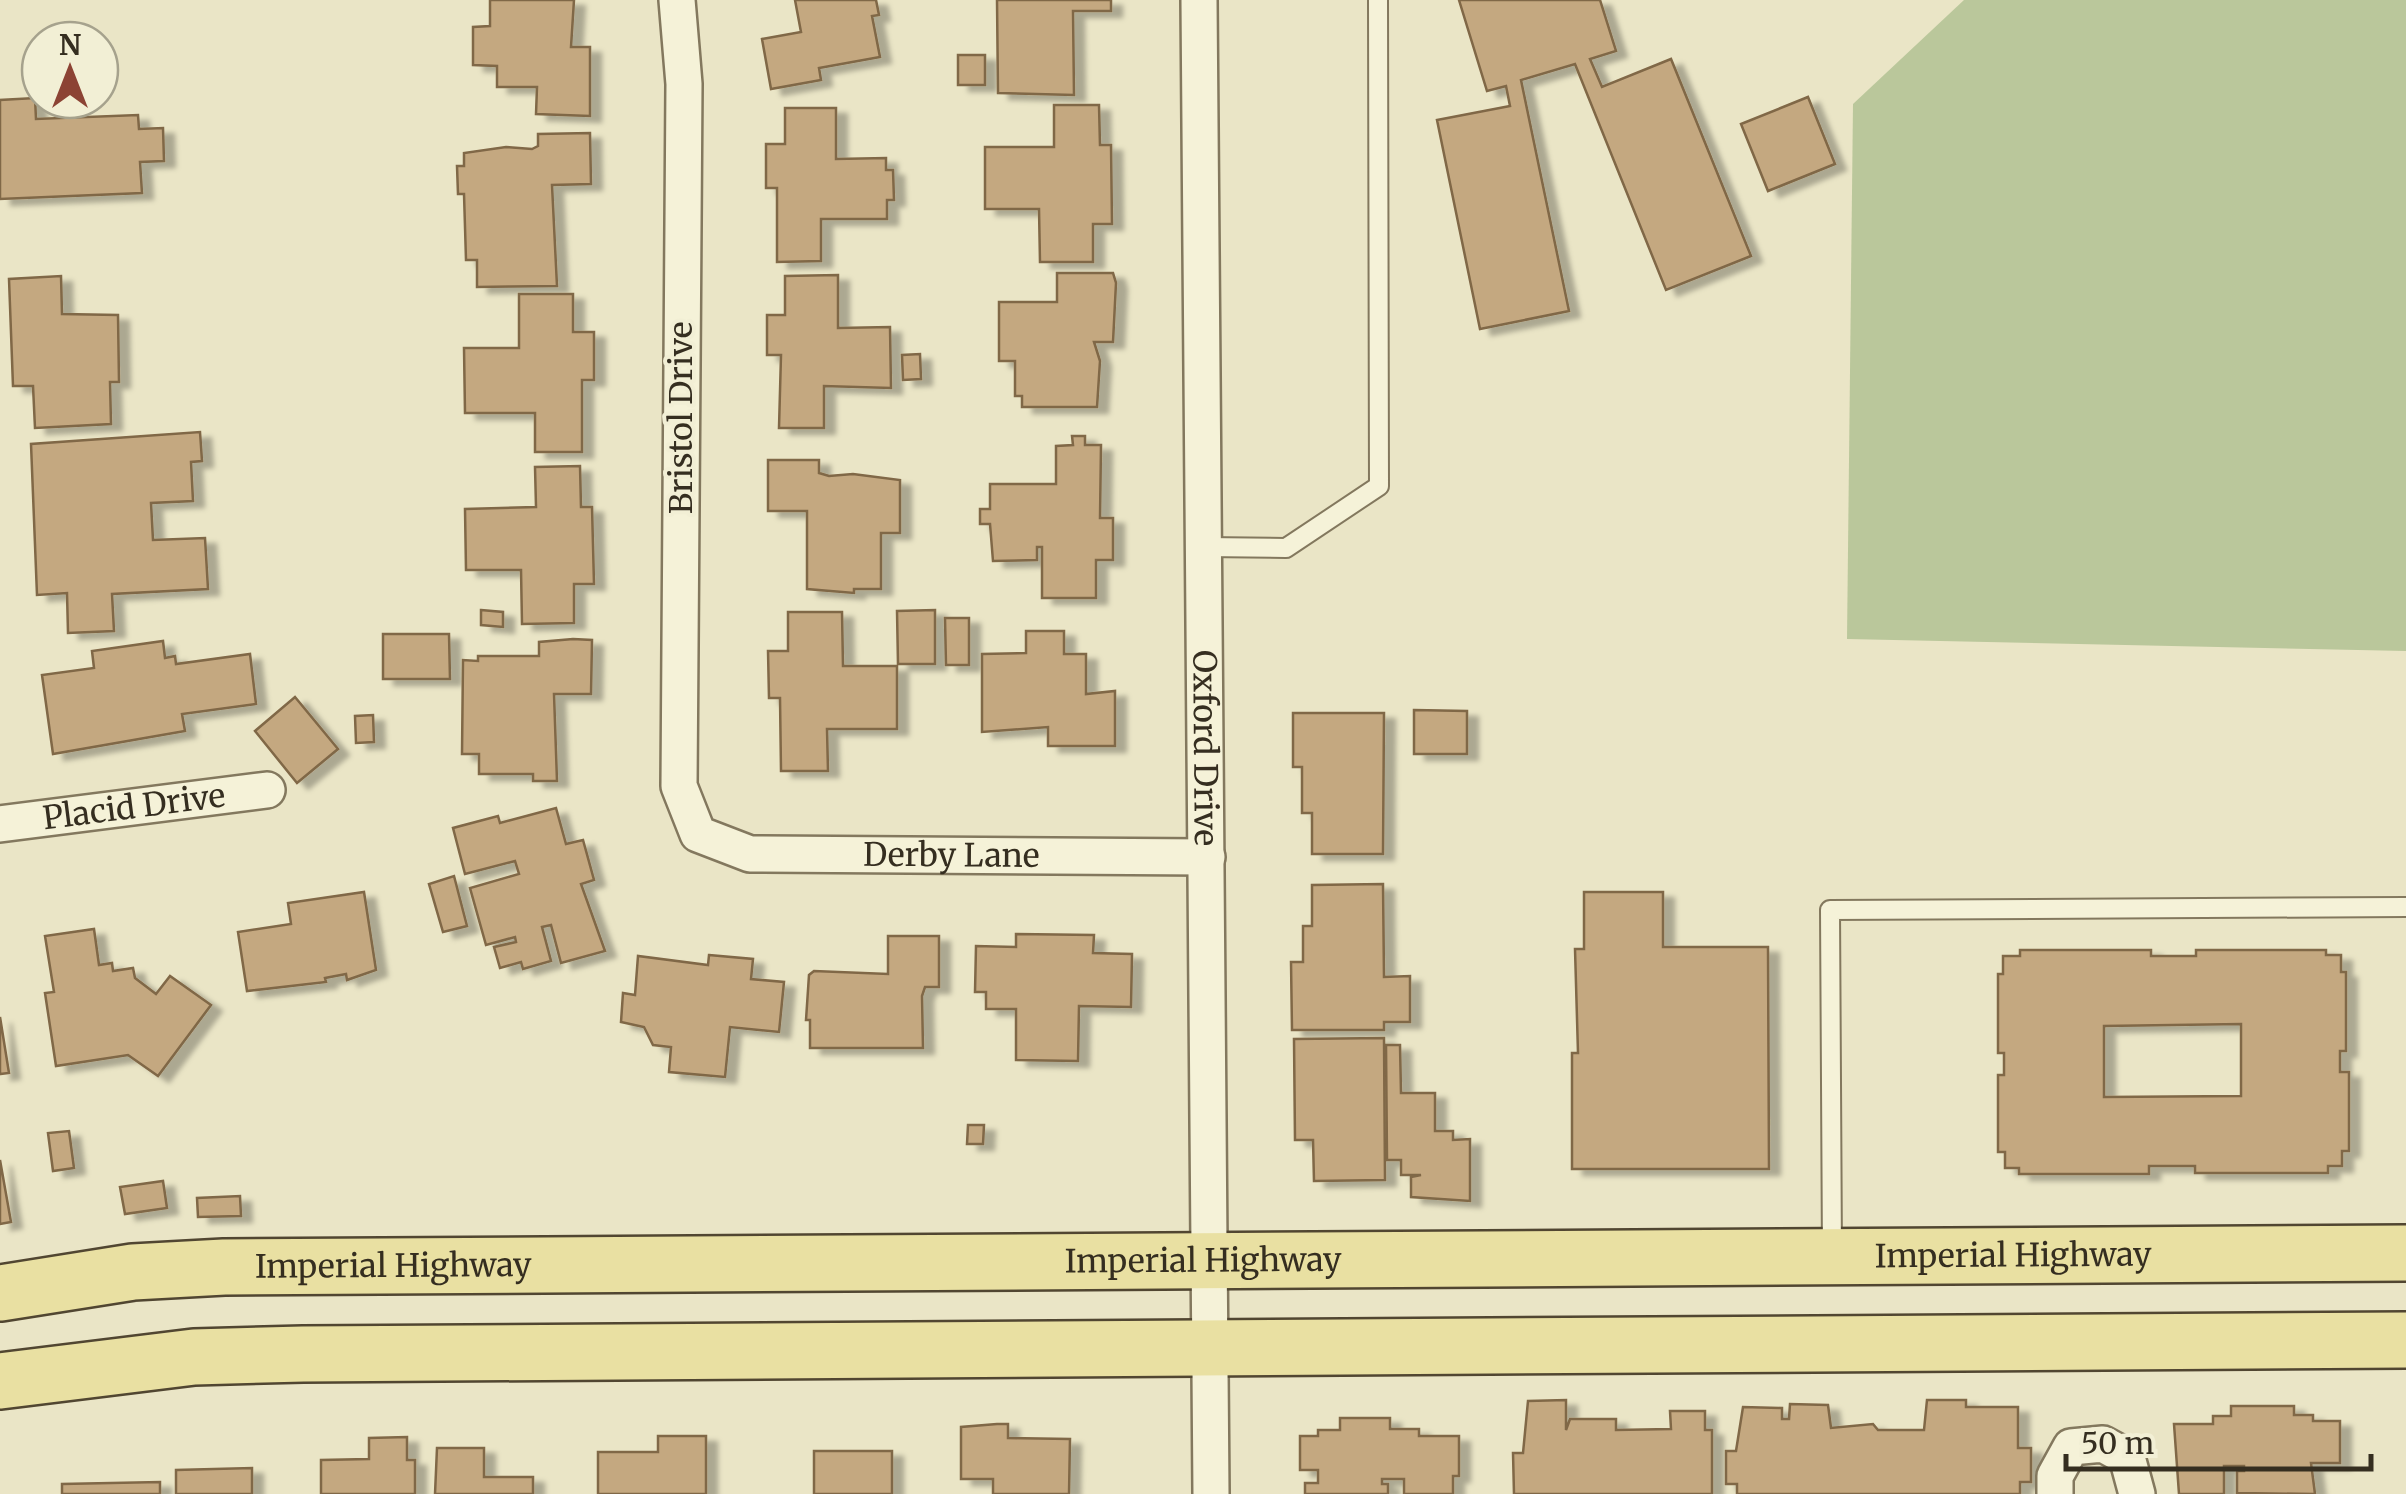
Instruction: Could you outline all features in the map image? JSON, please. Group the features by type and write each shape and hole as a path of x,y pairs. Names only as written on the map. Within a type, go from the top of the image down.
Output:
{"main road":[{"name":"Imperial Highway","path":"0,1293 133,1272 224,1266 2406,1252"},
{"path":"0,1381 93,1366 212,1356 2406,1340"}],"street":[{"name":"Bristol Drive","path":"677,0 684,84 679,786 698,834"},
{"name":"Oxford Drive","path":"1199,0 1212,1494"},
{"name":"Placid Drive","path":"0,824 267,790"},
{"name":"Derby Lane","path":"698,834 750,854 1207,856"},
{"path":"2055,1494 2055,1476 2072,1446 2102,1444 2127,1458 2137,1494"}],"lane":[{"path":"1204,547 1286,548 1379,486 1378,0"},
{"path":"1832,1256 1830,910 2406,907"}],"green space":[{"path":"1964,0 2406,0 2406,651 1847,639 1853,104"}],"building":[{"path":"490,0 574,0 571,47 590,47 590,116 536,114 537,87 497,87 497,66 473,65 473,27 490,26"},
{"path":"795,0 876,0 879,15 872,16 880,57 819,68 821,80 771,89 762,39 801,32"},
{"path":"997,0 1111,0 1111,11 1073,11 1074,95 998,93"},
{"path":"1459,0 1600,0 1616,51 1590,59 1602,87 1671,59 1751,256 1666,290 1575,64 1521,80 1569,311 1480,329 1437,120 1510,106 1506,86 1487,91"},
{"path":"958,55 985,55 985,85 958,85"},
{"path":"1808,97 1835,164 1768,191 1741,124"},
{"path":"20,99 20,120 120,120 120,116 138,115 139,129 163,128 164,161 140,162 142,193 0,199 0,100"},
{"path":"1054,105 1099,105 1100,145 1111,145 1112,224 1093,224 1093,262 1040,262 1039,209 985,209 985,147 1054,147"},
{"path":"785,108 836,108 836,159 886,158 886,170 893,170 894,200 887,200 887,219 821,219 821,261 777,262 777,188 766,188 766,144 785,144"},
{"path":"590,133 591,184 552,185 557,286 477,287 477,260 466,260 464,194 458,194 457,166 464,166 464,153 506,147 532,149 538,146 538,134"},
{"path":"1057,273 1113,273 1116,283 1113,342 1094,342 1100,361 1097,407 1022,407 1022,396 1015,396 1015,361 999,361 999,302 1057,302"},
{"path":"838,275 838,328 890,327 891,388 824,386 824,428 779,428 781,355 767,355 767,315 785,315 785,276"},
{"path":"61,276 62,314 118,315 119,382 110,382 111,424 35,428 33,386 13,386 9,279"},
{"path":"519,294 573,294 573,332 594,332 594,380 582,380 582,452 535,452 535,413 465,413 464,348 519,348"},
{"path":"920,354 921,379 903,380 902,355"},
{"path":"200,432 202,461 191,462 193,501 151,503 153,540 205,538 208,589 112,594 114,631 68,633 67,593 37,595 31,444"},
{"path":"1072,436 1085,436 1085,445 1101,445 1100,518 1113,518 1113,560 1096,560 1096,598 1042,598 1042,547 1037,547 1037,560 993,561 990,524 980,524 980,509 990,509 990,484 1056,484 1056,446 1073,445"},
{"path":"768,460 819,460 819,473 829,476 853,474 900,480 900,533 881,533 881,589 854,589 854,593 807,589 807,511 768,511"},
{"path":"580,466 581,507 592,507 594,584 574,584 574,623 522,624 521,570 466,570 465,509 536,507 535,467"},
{"path":"481,610 503,612 503,627 481,625"},
{"path":"935,610 935,664 898,664 897,611"},
{"path":"788,612 842,612 843,666 897,666 897,729 827,729 828,771 781,771 780,698 769,698 768,651 788,651"},
{"path":"945,618 969,618 969,665 946,665"},
{"path":"1026,631 1064,631 1064,654 1086,654 1086,694 1115,691 1115,746 1048,746 1048,727 982,732 982,654 1026,653"},
{"path":"383,634 449,634 450,679 383,679"},
{"path":"592,640 591,694 554,694 557,781 533,781 533,774 479,774 479,754 462,754 463,660 478,661 478,656 539,656 539,642"},
{"path":"163,641 165,658 175,656 176,664 250,654 256,704 182,714 185,731 53,754 42,675 94,668 92,651"},
{"path":"295,697 338,749 297,783 255,731"},
{"path":"1414,710 1467,711 1467,754 1414,754"},
{"path":"1293,713 1384,713 1383,854 1312,854 1312,813 1302,813 1302,767 1293,767"},
{"path":"373,715 374,742 356,743 355,716"},
{"path":"556,808 566,844 583,840 594,880 581,884 605,951 561,963 551,925 542,927 551,961 523,969 521,962 500,968 494,947 516,942 515,937 486,945 470,888 519,874 515,861 465,874 453,828 498,816 500,823"},
{"path":"454,876 467,926 443,932 429,884"},
{"path":"1383,884 1384,977 1410,976 1410,1022 1384,1022 1384,1030 1292,1030 1291,962 1303,962 1303,926 1312,926 1312,885"},
{"path":"364,892 376,970 347,980 346,974 325,978 326,982 247,991 238,932 291,924 288,903"},
{"path":"1584,892 1663,892 1663,947 1768,947 1769,1169 1572,1169 1572,1053 1578,1053 1575,949 1584,949"},
{"path":"94,929 99,965 112,963 113,971 133,968 135,978 156,994 170,976 211,1005 158,1076 128,1055 56,1066 45,993 54,992 45,936"},
{"path":"1016,934 1094,935 1093,953 1132,954 1131,1007 1079,1006 1078,1061 1016,1060 1016,1009 986,1009 986,992 975,992 976,946 1016,947"},
{"path":"888,936 939,936 939,987 925,987 922,996 923,1048 810,1048 810,1020 806,1020 809,975 814,971 888,974"},
{"path":"2020,950 2151,950 2151,956 2196,956 2196,950 2326,950 2326,955 2341,955 2341,972 2346,972 2346,1051 2340,1051 2340,1072 2349,1072 2349,1151 2342,1151 2342,1166 2328,1166 2328,1173 2195,1173 2195,1166 2149,1166 2149,1174 2019,1174 2019,1168 2005,1168 2005,1152 1998,1152 1998,1075 2004,1075 2004,1053 1998,1053 1998,974 2003,974 2003,956 2020,956","holes":["2241,1024 2241,1096 2104,1097 2104,1026"]},
{"path":"709,955 753,959 751,979 784,982 779,1032 730,1027 725,1077 669,1072 671,1047 653,1045 644,1027 621,1022 623,993 635,995 638,956 708,965"},
{"path":"0,1017 9,1073 0,1074"},
{"path":"1384,1038 1385,1180 1314,1181 1313,1140 1295,1140 1294,1039"},
{"path":"1386,1045 1400,1045 1401,1093 1435,1093 1435,1131 1453,1131 1453,1140 1470,1139 1470,1201 1411,1197 1411,1177 1421,1175 1401,1175 1401,1160 1387,1160"},
{"path":"968,1125 984,1125 983,1144 967,1144"},
{"path":"69,1131 74,1168 53,1171 48,1133"},
{"path":"0,1160 11,1222 0,1224"},
{"path":"163,1181 167,1208 125,1214 120,1187"},
{"path":"240,1196 241,1216 198,1217 197,1198"},
{"path":"1566,1400 1566,1430 1570,1419 1616,1419 1616,1430 1671,1429 1670,1411 1705,1411 1705,1430 1712,1430 1712,1494 1514,1494 1513,1453 1523,1453 1528,1401"},
{"path":"1927,1400 1966,1400 1966,1407 2018,1407 2018,1448 2031,1448 2031,1482 2020,1482 2020,1494 1737,1494 1737,1484 1726,1484 1726,1451 1736,1451 1743,1407 1782,1408 1782,1419 1789,1419 1790,1404 1828,1405 1831,1428 1873,1424 1878,1430 1924,1430"},
{"path":"2231,1406 2294,1406 2294,1415 2313,1415 2313,1421 2340,1421 2340,1463 2311,1463 2315,1494 2237,1493 2237,1471 2244,1471 2244,1466 2224,1466 2224,1494 2179,1494 2174,1424 2213,1424 2213,1416 2231,1416"},
{"path":"1340,1418 1390,1418 1390,1429 1419,1429 1419,1436 1459,1436 1459,1476 1453,1476 1453,1494 1404,1494 1404,1479 1382,1479 1382,1484 1388,1484 1388,1494 1305,1494 1305,1483 1318,1483 1318,1470 1300,1470 1300,1436 1318,1436 1318,1430 1340,1430"},
{"path":"1008,1424 1008,1438 1070,1439 1069,1494 993,1494 993,1479 961,1479 961,1427"},
{"path":"658,1436 706,1436 706,1494 598,1494 598,1452 658,1452"},
{"path":"407,1437 407,1460 415,1460 415,1494 321,1494 321,1460 369,1459 369,1438"},
{"path":"437,1448 484,1448 484,1477 533,1477 533,1494 435,1494"},
{"path":"814,1451 892,1451 892,1494 814,1494"},
{"path":"252,1468 252,1494 176,1494 176,1470"},
{"path":"160,1482 160,1494 62,1494 62,1484"}]}
